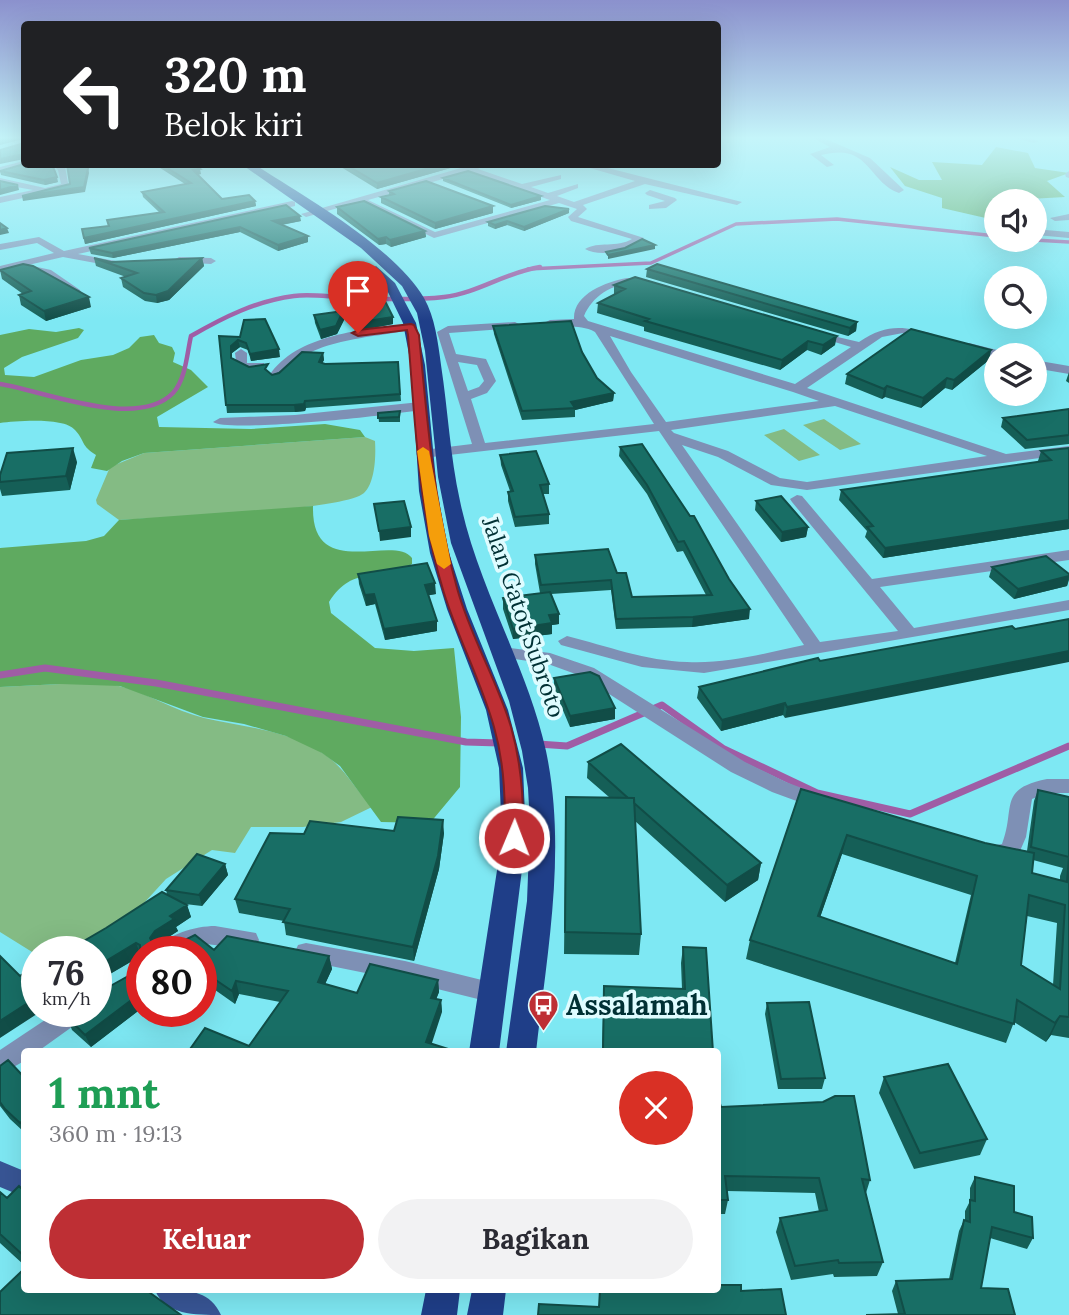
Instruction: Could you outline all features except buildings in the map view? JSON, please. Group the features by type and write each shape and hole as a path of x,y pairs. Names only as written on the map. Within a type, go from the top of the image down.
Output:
{"highway":[{"name":"Jalan Gatot Subroto","path":"284,198 312,213"},
{"name":"Jalan Gatot Subroto","path":"290,198 385,270 409,300 429,345 443,454 464,556 527,725 515,745 514,838 485,1048"},
{"name":"Jalan Gatot Subroto","path":"409,300 421,407 423,454 436,536 451,592 515,745 544,838 521,1048"},
{"path":"439,1315 443,1293"},
{"path":"485,1315 489,1293"}],"main road":[{"path":"0,1174 21,1183"},
{"path":"173,1293 206,1315"}],"street":[{"path":"312,213 368,198"},
{"path":"555,198 582,209 574,219 639,238 625,246 590,249"},
{"path":"574,205 594,198"},
{"path":"652,207 663,206 672,200 669,198"},
{"path":"718,198 737,202"},
{"path":"362,200 432,234 559,200"},
{"path":"0,269 292,204"},
{"path":"498,209 511,214"},
{"path":"1055,218 1069,217"},
{"path":"1047,233 1069,234"},
{"path":"0,247 38,240 63,254 93,262 130,264"},
{"path":"165,261 211,261"},
{"path":"16,265 47,272 82,296"},
{"path":"582,321 579,313 586,301 614,283 635,280 659,286"},
{"path":"480,449 443,332 446,329 582,321 1005,458"},
{"path":"241,353 241,365 247,368 287,362 347,336 411,327"},
{"path":"601,329 625,372 815,648"},
{"path":"805,330 859,346"},
{"path":"797,389 879,334 894,330 937,338"},
{"path":"962,345 984,351"},
{"path":"453,357 482,362 490,381 483,390 465,397"},
{"path":"275,376 277,370 287,362"},
{"path":"1047,366 1069,370"},
{"path":"797,389 804,407"},
{"path":"423,454 666,431 834,403"},
{"path":"220,422 307,420 346,412 421,407"},
{"path":"666,431 723,454 776,482 802,492 1069,450"},
{"path":"802,492 868,584 910,634"},
{"path":"868,584 1068,556"},
{"path":"567,641 639,662 689,668 743,662 1069,606"},
{"path":"501,652 563,661 606,680 651,712 776,788 836,807"},
{"path":"966,847 997,854 1010,852 1019,800 1030,790 1039,787 1069,786"},
{"path":"196,936 218,934 405,971 494,993"},
{"path":"24,1048 54,1027"},
{"path":"0,1065 21,1050"}],"green space":[{"path":"942,198 984,198 984,218 942,208"},
{"path":"79,328 84,330 78,338 22,357 4,368 5,375 34,377 81,360 113,355 129,348 140,337 154,335 159,343 172,347 175,353 173,362 191,370 208,387 157,417 159,427 251,429 325,424 360,430 365,437 144,453 122,461 107,471 91,468 96,455 69,426 40,421 0,423 0,335 29,329 56,332"},
{"path":"824,419 861,444 840,450 803,425"},
{"path":"784,429 820,455 799,461 764,435"},
{"path":"365,437 375,441 373,476 364,493 349,499 288,509 119,520 97,504 96,500 110,467 144,453"},
{"path":"313,506 316,529 325,543 339,550 389,550 402,552 412,558 412,564 400,570 348,582 329,602 331,613 375,648 414,651 454,648 461,717 460,787 430,823 381,822 340,766 322,753 286,736 244,724 203,717 120,686 60,684 0,687 0,548 86,541 104,536 119,520"},
{"path":"112,684 193,715 294,739 329,758 372,807 341,822 303,827 251,827 235,853 212,850 166,879 133,915 98,936 21,936 21,945 0,932 0,687"}],"waterway":[{"path":"533,269 651,263 736,224 837,219 984,235"},
{"path":"1047,241 1069,242"},
{"path":"533,269 540,267"},
{"path":"528,269 533,269"},
{"path":"0,384 90,405 137,408 157,404 177,387 191,336 253,306 280,298 305,295 391,299 444,297 533,269"},
{"path":"0,675 45,668 156,683 466,742 499,743"},
{"path":"538,744 567,746 662,705 724,749 817,793 910,814 1069,746"}],"slow traffic":[{"path":"423,451 436,536 444,564"}],"place":[{"name":"Assalamah","path":"543,1032"}],"route":[{"path":"358,333 411,327 414,335 423,454 436,536 451,592 503,728 515,803 514,838"}]}
